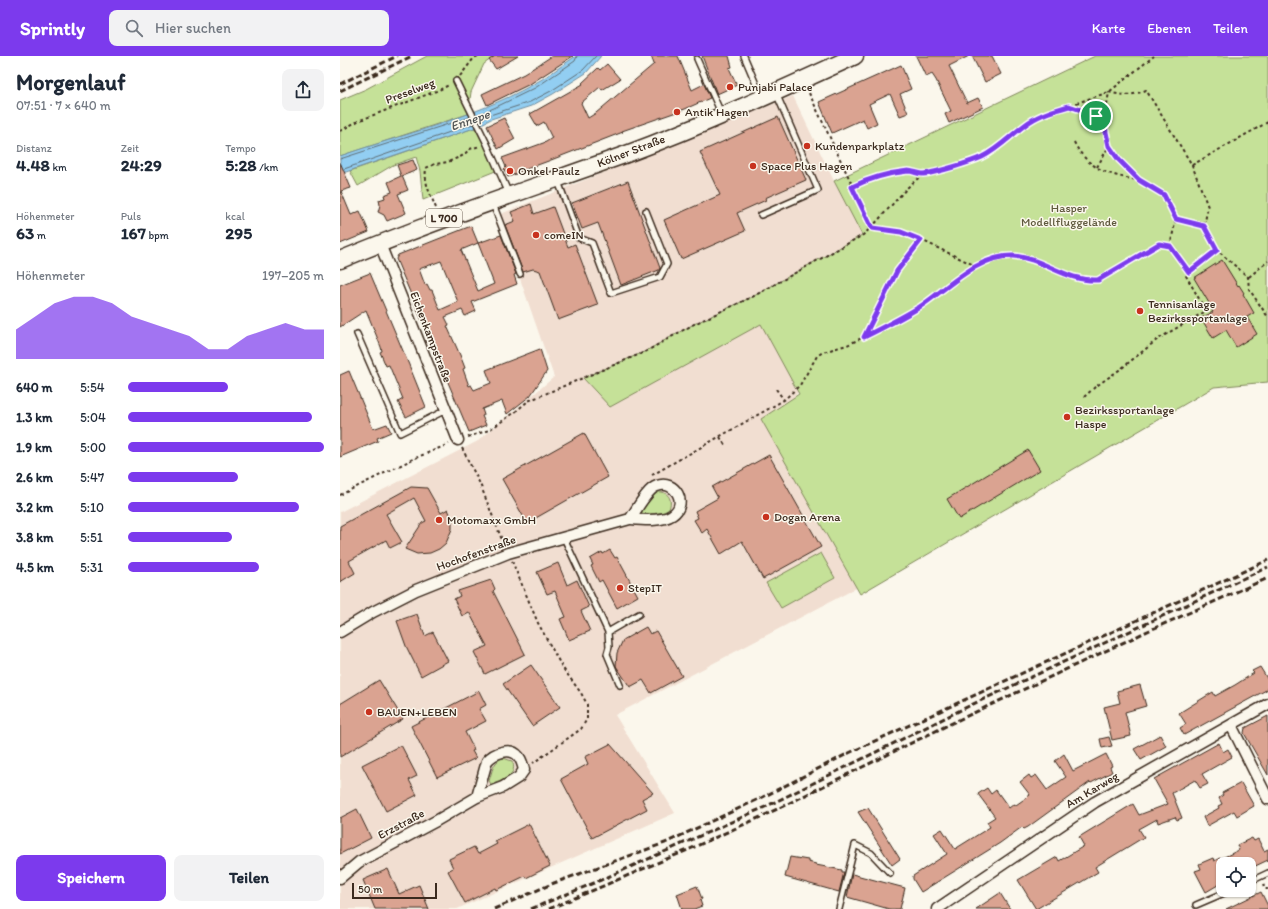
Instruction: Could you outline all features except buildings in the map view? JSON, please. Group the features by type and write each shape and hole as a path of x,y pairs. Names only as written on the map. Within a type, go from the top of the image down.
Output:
{"main road":[{"name":"Kölner Straße","path":"380,244 440,220 625,154 769,95 850,57"},
{"name":"L 700","path":"340,260 380,244"}],"street":[{"name":"Eichenkampstraße","path":"380,244 458,440"},
{"name":"Hochofenstraße","path":"340,632 373,612 416,590 506,549 564,538 630,519 645,521 672,516 679,506 679,494 670,486 663,485 651,489 630,519"},
{"name":"Am Karweg","path":"937,909 1094,802 1268,704"},
{"path":"1231,725 1268,799"},
{"path":"477,797 487,761 491,757 503,752 515,754 519,757 524,770"},
{"name":"Erzstraße","path":"340,878 359,862 436,821 477,797 503,787 519,777 524,770"}],"lane":[{"path":"744,56 769,95 818,190 761,215"},
{"path":"697,59 722,115"},
{"path":"456,81 487,144 509,195"},
{"path":"556,178 579,238 592,243 611,293 660,277 667,264 646,211"},
{"path":"492,201 520,274"},
{"path":"357,334 400,433 446,410"},
{"path":"564,538 608,632 609,647 607,654 620,685"},
{"path":"608,632 639,614"},
{"path":"838,909 855,845 871,853 890,873"},
{"path":"1256,879 1268,873"},
{"path":"1196,905 1216,896"}],"path":[{"name":"Preselweg","path":"340,131 358,121 439,90 456,81 474,58 478,56"},
{"path":"852,187 865,180 885,175 910,171 923,174 954,167 982,157 1029,122 1050,112 1109,92 1154,56"},
{"path":"803,80 872,228"},
{"path":"1109,92 1120,95 1130,95 1138,94 1146,90 1192,165 1208,207 1204,226 1217,250 1248,277 1249,289 1268,317"},
{"path":"1109,92 1104,123 1109,146 1119,160 1139,180 1164,195 1176,219 1170,246"},
{"path":"1069,106 1090,113 1104,123"},
{"path":"1192,165 1268,122"},
{"path":"1074,142 1078,151 1086,160 1097,168 1113,175 1139,180"},
{"path":"440,220 426,185 426,168 435,164 448,162 462,156 470,149 487,144"},
{"path":"1097,168 1109,146"},
{"path":"340,496 413,459 458,440 489,430 514,413 528,401 644,352 694,324 754,296 863,235 872,228 906,188 923,174"},
{"path":"1176,219 1204,226"},
{"path":"872,228 901,232 976,266"},
{"path":"864,337 897,271 921,240"},
{"path":"652,475 784,400 800,385 817,356 823,352 847,345 919,307 976,266 990,260 1012,256 1030,259 1063,274 1086,281 1098,280 1159,244 1170,246 1189,272"},
{"path":"1206,311 1185,274 1217,250"},
{"path":"1248,277 1268,261"},
{"path":"1084,397 1095,386 1122,368 1158,339 1211,308"},
{"path":"776,389 784,400"},
{"path":"720,437 725,445"},
{"path":"458,440 480,484 538,623 562,667 587,704 587,718 581,729 524,770"}],"shaded area":[{"path":"793,96 834,181 870,248 805,382 770,431 866,583 615,715 675,813 457,909 340,909 340,512 478,441 554,377 498,215","holes":["503,758 512,761 514,769 489,781 496,762"]}],"green space":[{"path":"427,56 495,56 484,64 471,92 468,114 340,156 340,100 366,89"},
{"name":"Hasper Modellfluggelände","path":"1095,56 1268,56 1268,382 1214,387 860,594 761,419 799,394 761,324 610,407 583,378 644,352 694,324 754,296 862,235 834,181"},
{"path":"474,128 480,131 498,170 423,200 420,171 416,157 393,165 358,186 350,171"},
{"path":"657,492 667,494 669,496 669,509 664,512 645,515 642,514 642,510"},
{"path":"821,553 835,578 781,608 766,583"},
{"path":"503,758 512,761 514,766 513,770 508,777 491,784 489,781 493,767 500,759"}],"water":[{"name":"Ennepe","path":"576,56 601,56 586,73 531,106 491,119 474,128 340,174 340,156 438,125 486,107 538,82"}],"railway":[{"path":"340,84 397,56"},
{"path":"340,91 412,56"},
{"path":"494,909 554,883 665,843 761,798 849,753 1268,560"},
{"path":"531,909 601,880 765,807 969,706 1268,567"},
{"path":"549,909 690,849 767,814 950,724 1150,630 1268,578"}],"place":[{"name":"Punjabi Palace","path":"730,87"},
{"name":"Antik Hagen","path":"677,112"},
{"name":"Kundenparkplatz","path":"807,146"},
{"name":"Space Plus Hagen","path":"753,166"},
{"name":"Onkel Paulz","path":"510,171"},
{"name":"comeIN","path":"536,235"},
{"name":"Tennisanlage Bezirkssportanlage","path":"1140,311"},
{"name":"Bezirkssportanlage Haspe","path":"1067,417"},
{"name":"Dogan Arena","path":"766,517"},
{"name":"Motomaxx GmbH","path":"439,520"},
{"name":"StepIT","path":"620,588"},
{"name":"BAUEN+LEBEN","path":"369,712"}],"route":[{"path":"1069,106 1081,109 1096,116 1104,123 1109,146 1119,160 1139,180 1164,195 1176,219 1204,226 1217,250 1189,272 1170,246 1159,244 1098,280 1086,281 1063,274 1030,259 1012,256 990,260 976,266 919,307 864,337 877,314 886,290 897,271 921,240 901,232 872,228 852,187 865,180 885,175 910,171 923,174 954,167 982,157 1029,122 1050,112 1069,106"}]}
